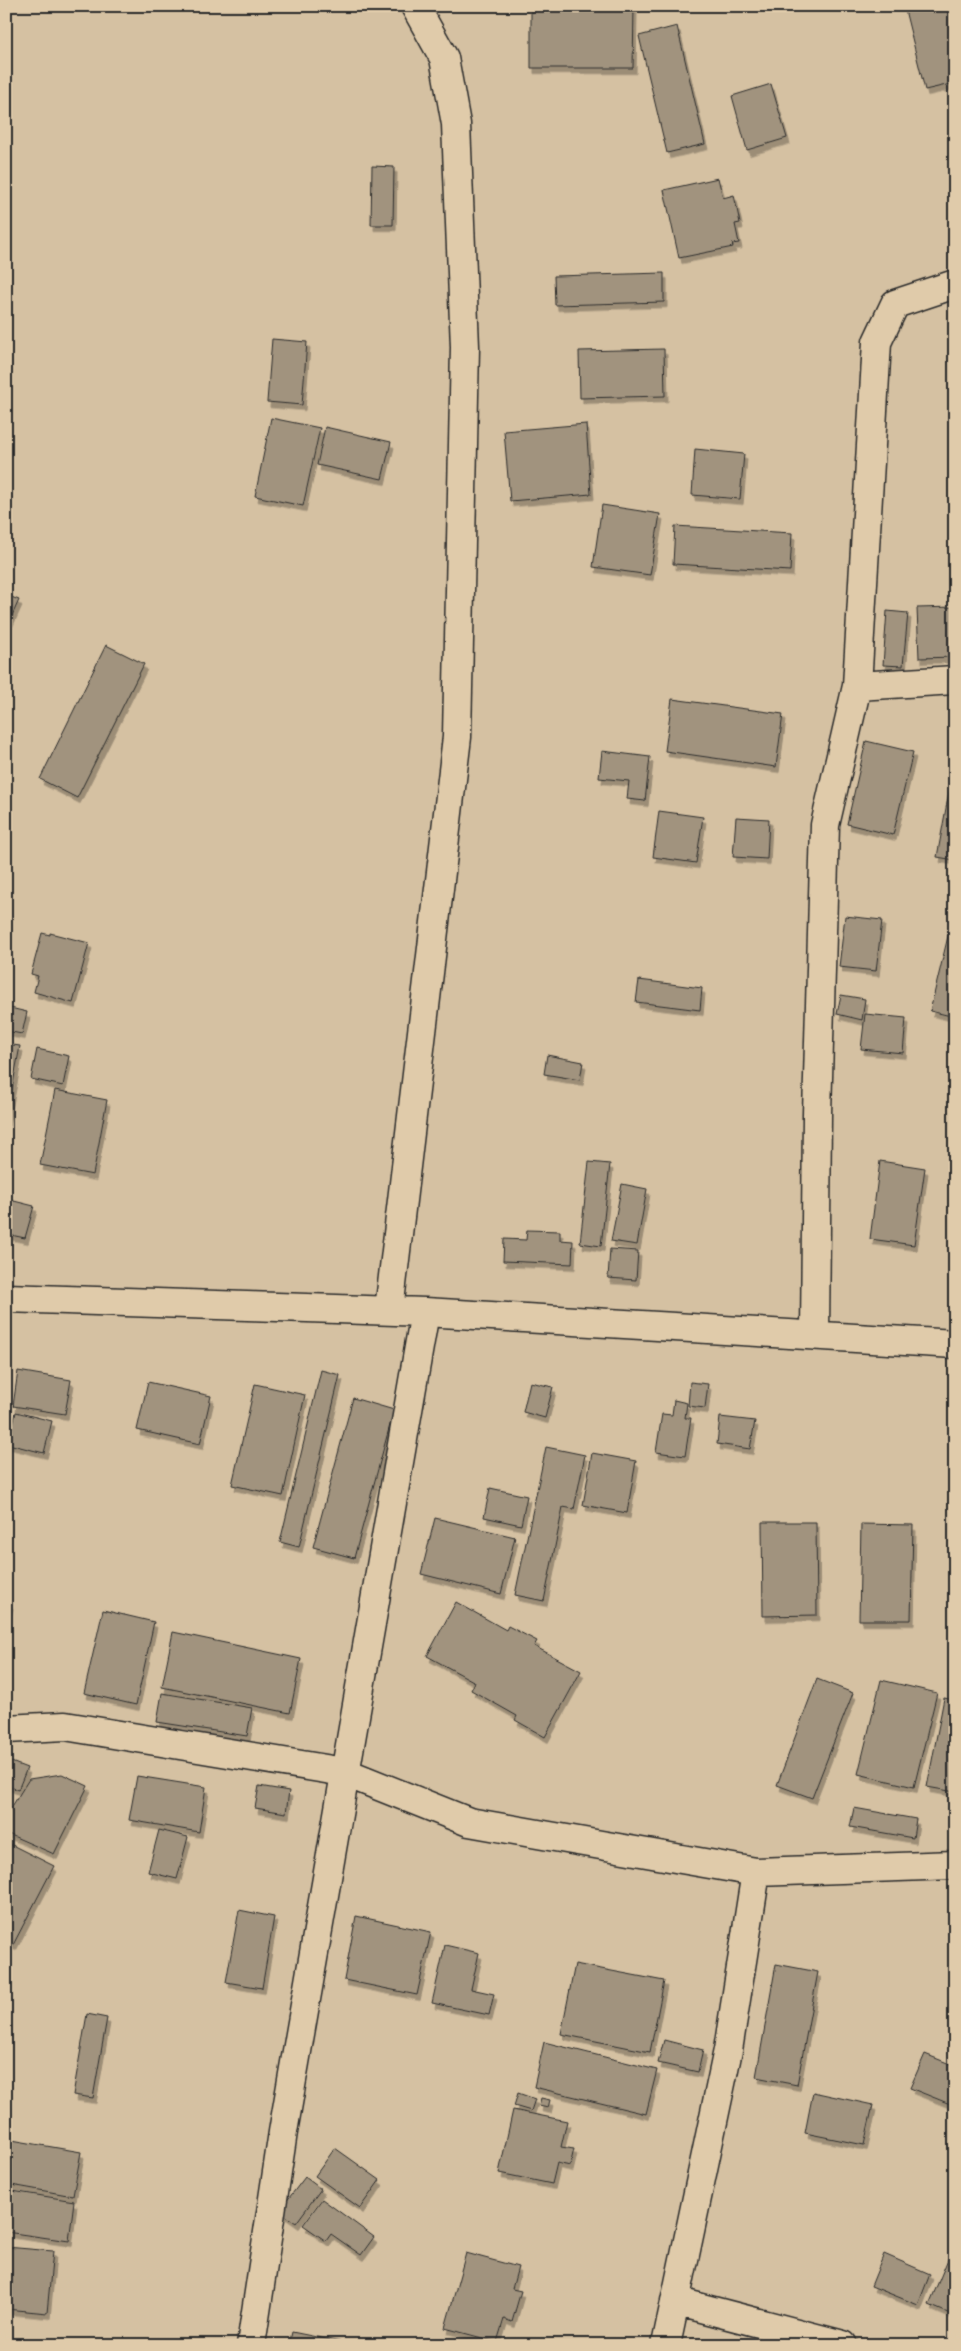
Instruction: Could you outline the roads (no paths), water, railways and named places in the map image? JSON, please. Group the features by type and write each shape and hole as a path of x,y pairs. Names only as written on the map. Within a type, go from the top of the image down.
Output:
{"street":[{"path":"388,1310 458,727 465,347 456,124 444,58 415,6"},
{"path":"815,1335 817,1114 825,825 857,686 877,342 895,304 955,284"},
{"path":"857,686 955,680"},
{"path":"6,1298 388,1310 955,1344"},
{"path":"251,2345 283,2132 425,1312"},
{"path":"6,1729 65,1726 344,1772 469,1822 756,1872 955,1865"},
{"path":"666,2345 728,2050 756,1872"},
{"path":"675,2301 843,2345"}]}
